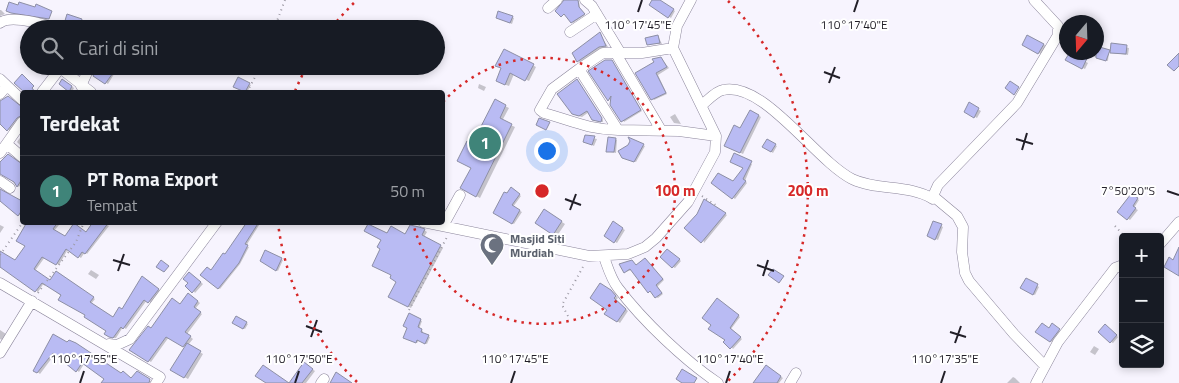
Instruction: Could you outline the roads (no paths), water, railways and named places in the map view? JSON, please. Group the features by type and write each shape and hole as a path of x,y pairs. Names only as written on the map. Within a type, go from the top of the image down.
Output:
{"street":[{"path":"548,8 557,0"},
{"path":"585,0 597,14 661,130"},
{"path":"438,225 589,256 604,257 628,254 645,247 688,202 714,152 716,136 673,48 677,26 691,0"},
{"path":"933,199 933,191 938,185 1017,103 1058,35 1058,26 1034,0"},
{"path":"570,32 597,14"},
{"path":"0,23 7,19 20,20"},
{"path":"673,48 642,53 603,53 552,89 540,110 595,130 661,130 716,136"},
{"path":"579,69 618,130"},
{"path":"44,90 55,75"},
{"path":"70,75 86,90"},
{"path":"86,90 88,75"},
{"path":"2,87 20,99"},
{"path":"702,105 721,90 742,89 775,112 814,149 849,177 865,183 922,193 957,216 963,227 962,252 965,274 969,282 1044,365"},
{"path":"0,153 20,125"},
{"path":"7,144 20,155"},
{"path":"0,182 10,188"},
{"path":"448,227 460,195"},
{"path":"1164,239 1179,222"},
{"path":"108,344 117,345 130,339 215,225"},
{"path":"604,257 610,276 618,288 669,342 718,383"},
{"path":"1036,383 1044,365 1086,304 1115,268 1119,266"},
{"path":"0,282 108,344 162,381"},
{"path":"0,353 32,301"},
{"path":"790,383 796,373"}],"place":[{"name":"PT Roma Export","path":"485,143"},
{"name":"Masjid Siti Murdiah","path":"492,266"}]}
